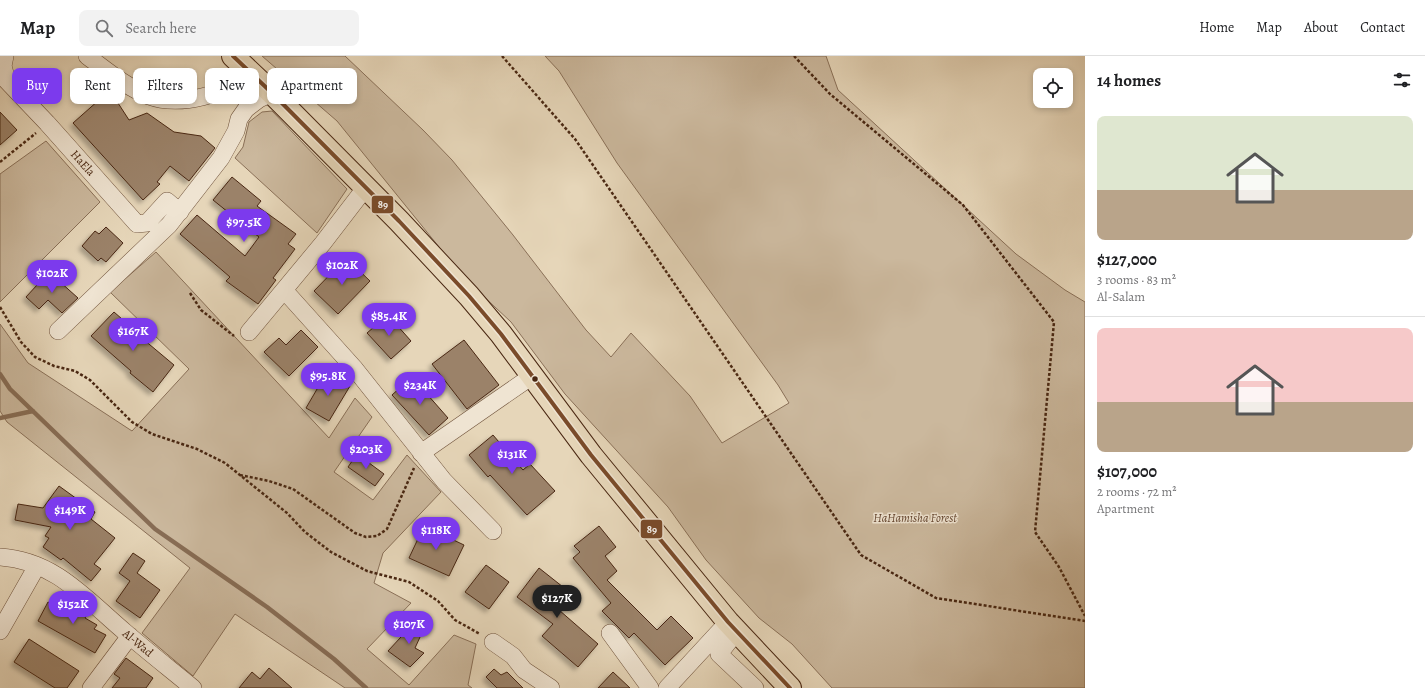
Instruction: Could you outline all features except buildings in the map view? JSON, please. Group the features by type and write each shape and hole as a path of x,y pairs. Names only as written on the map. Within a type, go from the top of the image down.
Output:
{"main road":[{"path":"233,56 246,68"},
{"path":"259,81 267,88"},
{"path":"283,104 431,254 469,296 501,334 591,455 732,627 785,686"}],"street":[{"name":"HaEla","path":"5,56 3,66 7,82 47,123 137,224 147,223 167,201 180,212"},
{"path":"87,56 132,88 149,96 165,100 186,100 205,95"},
{"path":"58,331 169,225 221,158 236,131 239,118 246,109 259,99 267,95"},
{"path":"249,332 323,243 366,187"},
{"path":"284,290 355,370 444,481 493,531"},
{"path":"421,453 532,376"},
{"name":"Al-Wad","path":"0,557 12,558 37,566 68,582 193,688"},
{"path":"0,631 37,566"},
{"path":"667,688 732,627"},
{"path":"732,627 719,654 755,688"},
{"path":"610,633 650,688"},
{"path":"91,688 130,636"},
{"path":"493,642 513,656 524,670 551,688"}],"path":[{"path":"502,56 574,139 861,555 936,598 1085,621"},
{"path":"794,56 830,94 963,205 1054,322 1035,532 1059,567 1085,616"},
{"path":"0,162 47,123"},
{"path":"190,293 201,310 242,343 249,332"},
{"path":"0,307 21,342 34,357 54,366 75,371 90,380 132,422 152,434 197,449 225,463 287,513 305,532 331,552 367,571 408,582 438,601 455,620 493,642"},
{"path":"240,475 293,488 355,533 366,538 377,536 387,529 421,453"}],"green space":[{"name":"HaHamisha Forest","path":"262,56 345,56 423,130 452,160 513,235 586,330 611,357 631,333 690,396 722,443 789,403 778,385 617,163 559,71 545,56 826,56 838,90 1016,254 1065,290 1085,302 1085,688 832,688 792,644 759,618 706,560 668,507 565,394 511,322 465,279 337,121 317,104 357,104 357,68 276,68"},
{"path":"272,111 347,189 317,233 235,158 243,147 249,122 262,112"},
{"path":"46,141 100,202 0,302 0,174"},
{"path":"156,252 329,438 355,398 372,417 334,472 373,500 407,455 441,492 383,553 374,583 411,603 367,649 409,685 454,635 476,644 468,685 472,688 345,688 235,614 193,676 142,633 190,568 7,422 0,411 0,324 28,363 132,431 189,369 110,292"}],"waterway":[{"path":"0,374 10,389 155,529 267,607 334,659 366,688"},
{"path":"0,418 33,411"}],"transit line":[{"name":"89","path":"233,56 272,93 399,221 469,296 501,334 591,455 728,622 790,688"}]}
